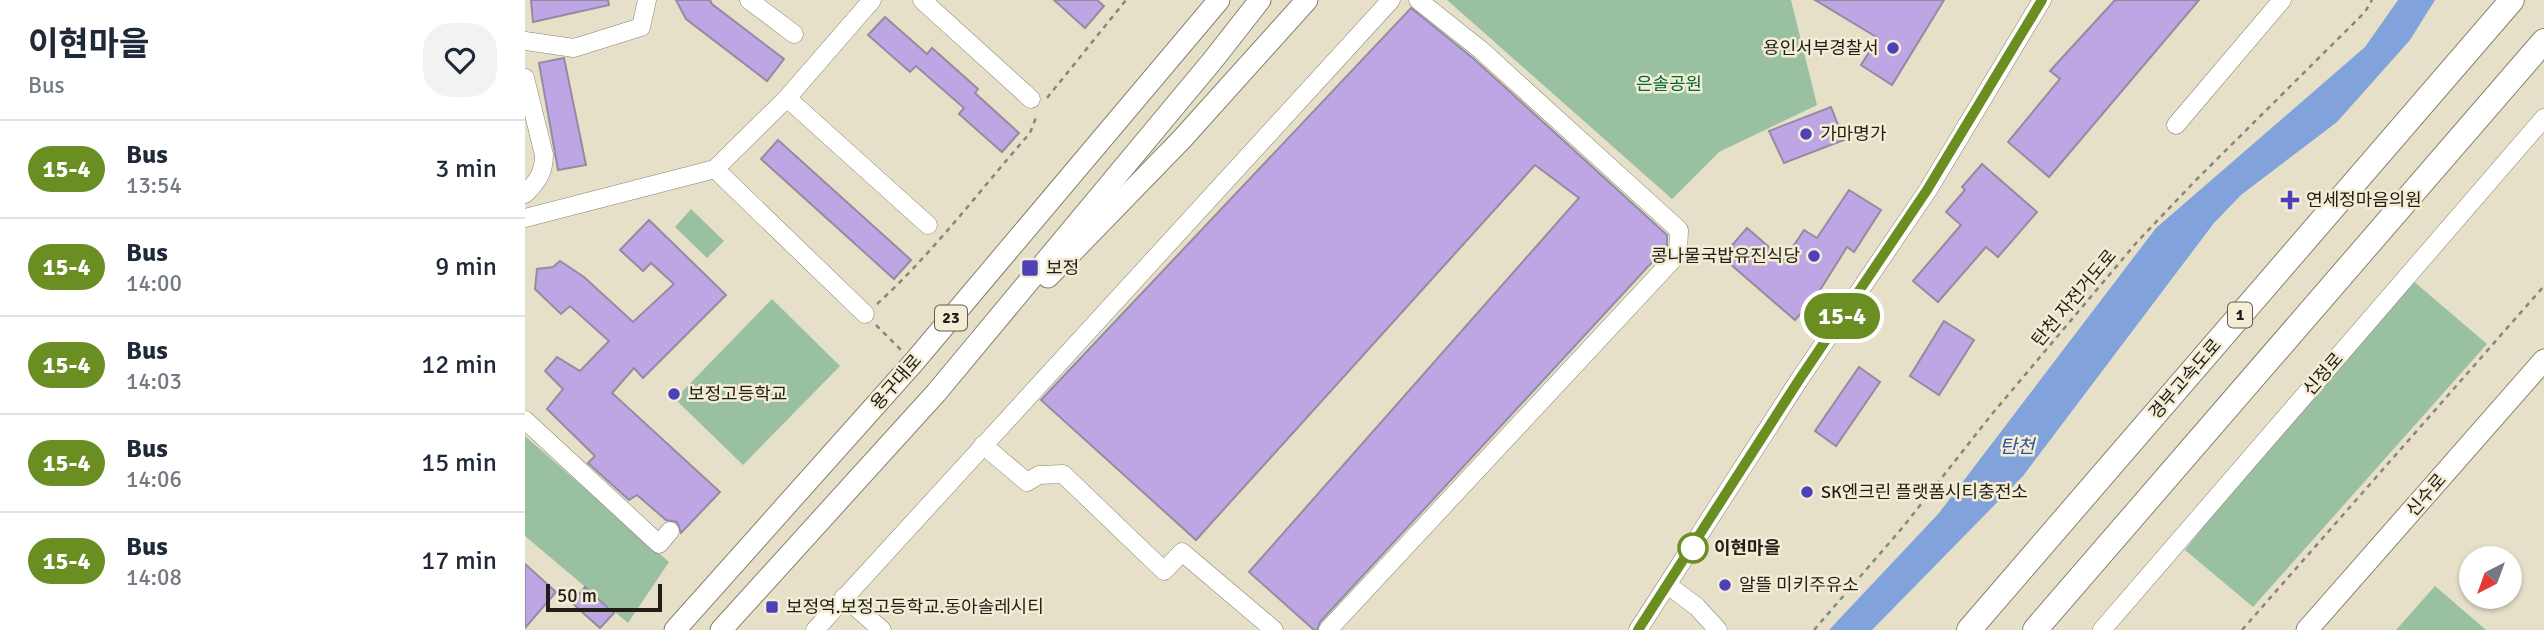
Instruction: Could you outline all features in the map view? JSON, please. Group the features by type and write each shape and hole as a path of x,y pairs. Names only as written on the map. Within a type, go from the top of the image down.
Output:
{"highway":[{"name":"경부고속도로","path":"1969,630 2512,0"},
{"path":"2035,630 2544,41"}],"main road":[{"name":"용구대로","path":"675,630 914,362 1219,0"},
{"name":"용구대로","path":"721,630 963,360 1204,71 1259,0"},
{"path":"963,360 1080,246 1182,139 1307,0"},
{"name":"신수로","path":"2307,630 2544,360"},
{"path":"2519,390 2544,376"}],"street":[{"path":"525,41 574,48 641,27 647,0"},
{"path":"749,0 794,34"},
{"path":"525,218 715,169 787,98 872,0"},
{"path":"922,0 1031,99"},
{"path":"814,630 1391,0"},
{"path":"1328,630 1678,254 1679,230 1481,50 1418,0"},
{"path":"1638,630 1799,380 1934,179 2042,0"},
{"path":"2176,125 2282,0"},
{"path":"525,78 544,155 544,169 525,194"},
{"path":"787,98 927,225"},
{"name":"신정로","path":"2102,630 2544,118"},
{"path":"715,169 865,314"},
{"path":"525,420 659,544 670,531"},
{"path":"983,445 1027,482 1039,475 1062,474 1164,571 1182,552 1274,630"},
{"path":"1668,585 1697,607 1718,630"},
{"path":"844,597 882,630"}],"path":[{"path":"914,362 865,314 913,271 1030,133 1039,107 1126,0"},
{"name":"탄천 자전거도로","path":"1814,630 1903,527 1992,414 2137,242 2365,12 2372,0"},
{"path":"2242,630 2544,286"}],"green space":[{"name":"은솔공원","path":"1447,0 1791,0 1817,105 1719,152 1672,199"},
{"path":"691,209 724,241 707,258 675,227"},
{"path":"2412,280 2487,344 2253,607 2185,550 2236,485"},
{"path":"772,299 840,366 743,465 675,399"},
{"path":"525,436 669,562 628,623 525,536"},
{"path":"2435,586 2486,630 2396,630"}],"water":[{"name":"탄천","path":"2398,0 2435,0 2410,40 2337,122 2241,195 2214,223 2023,476 1872,630 1829,630 1939,513 2156,228 2365,47"}],"building":[{"path":"531,0 608,0 609,5 533,22"},
{"path":"676,0 710,0 784,59 767,81 686,19"},
{"path":"1054,0 1097,0 1104,6 1085,28"},
{"name":"용인서부경찰서","path":"1815,0 1944,0 1892,85 1861,65 1878,38"},
{"path":"2115,0 2199,0 2049,177 2008,142 2060,79 2050,71"},
{"path":"1411,8 1474,59 1667,235 1667,246 1320,622 1317,630 1314,630 1249,572 1579,198 1535,165 1196,540 1041,400"},
{"path":"885,17 927,54 932,48 978,89 975,93 1019,133 1002,152 959,114 964,108 916,66 910,72 868,35"},
{"path":"564,58 586,165 558,170 539,63"},
{"name":"가마명가","path":"1831,107 1844,140 1784,163 1769,131"},
{"path":"778,140 911,260 894,279 761,159"},
{"path":"1982,164 2037,212 1998,257 1986,247 1938,302 1913,281 1961,225 1946,212 1965,190 1962,187"},
{"path":"1849,190 1881,210 1854,252 1847,247 1817,295 1795,320 1722,257 1747,228 1784,260 1804,230 1817,238"},
{"path":"649,220 726,295 643,378 634,368 612,393 720,492 681,533 677,522 666,520 637,495 629,500 588,463 595,456 547,409 563,389 545,371 557,357 580,371 609,341 570,306 561,314 535,289 537,269 553,267 560,261 584,277 633,322 674,284 651,263 643,271 620,250"},
{"path":"1944,321 1974,340 1939,395 1910,376"},
{"path":"1859,367 1880,382 1836,446 1815,431"},
{"path":"525,564 556,592 525,628"},
{"path":"585,587 614,613 600,628 572,603"}],"bus line":[{"name":"15-4","path":"1638,630 1799,380 1927,190 2042,0"}],"place":[{"name":"용인서부경찰서","path":"1893,48"},
{"name":"가마명가","path":"1806,134"},
{"name":"연세정마음의원","path":"2290,200"},
{"name":"콩나물국밥유진식당","path":"1814,256"},
{"name":"보정","path":"1030,268"},
{"name":"보정고등학교","path":"674,394"},
{"name":"SK엔크린 플랫폼시티충전소","path":"1807,492"},
{"name":"이현마을","path":"1693,548"},
{"name":"알뜰 미키주유소","path":"1725,585"},
{"name":"보정역.보정고등학교.동아솔레시티","path":"772,607"}]}
